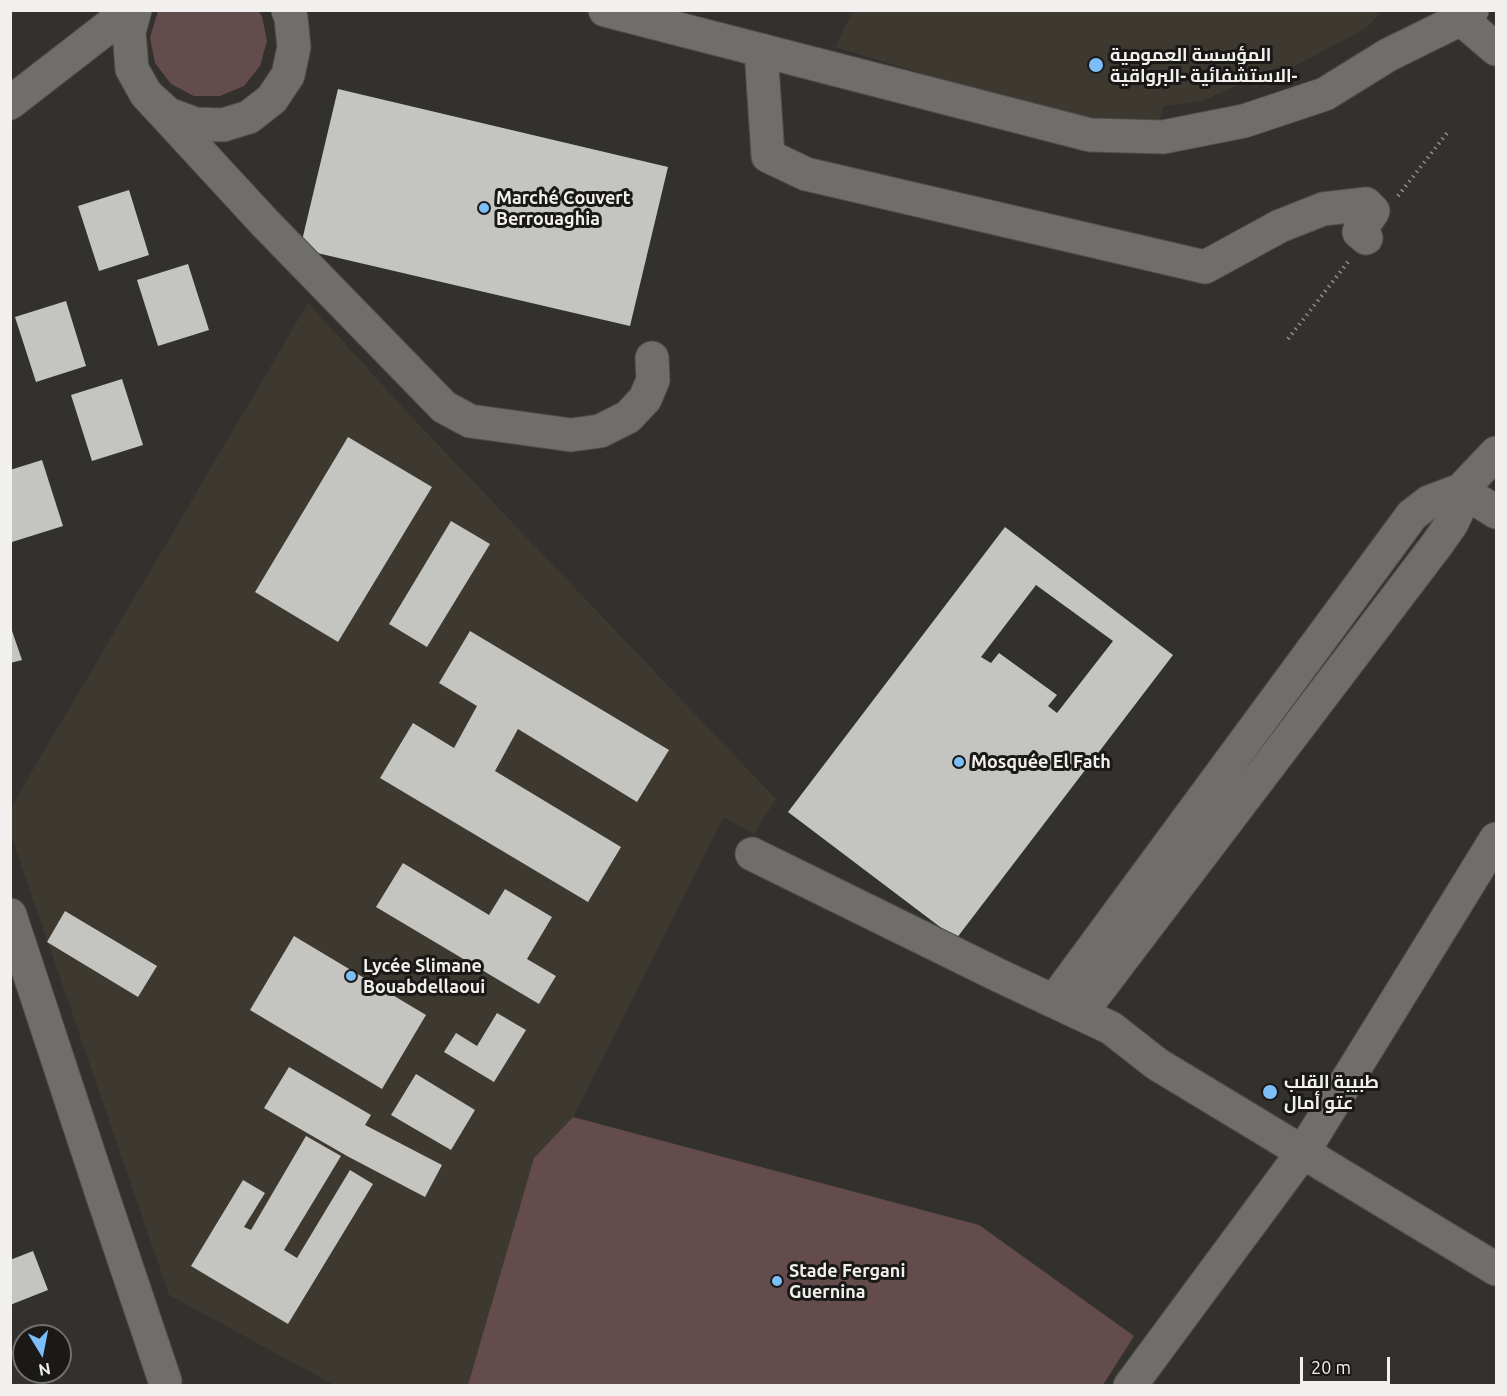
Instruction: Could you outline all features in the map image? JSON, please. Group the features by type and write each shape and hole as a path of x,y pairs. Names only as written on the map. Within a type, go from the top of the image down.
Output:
{"street":[{"path":"10,103 130,10"},
{"path":"135,10 129,32 132,69 146,94 265,223 444,407 470,421 571,435 600,431 628,417 645,399 653,380 652,358"},
{"path":"146,94 168,114 195,124 224,125 249,117 272,99 288,75 294,47 288,10"},
{"path":"605,10 1090,135 1163,137 1244,121 1325,94 1388,55 1467,15 1497,49"},
{"path":"761,50 768,156 806,174 1205,267 1281,226 1323,209 1366,204 1373,211 1359,232 1366,238"},
{"path":"1068,1007 1412,515 1429,502 1461,490 1497,453"},
{"path":"1461,490 1497,512"},
{"path":"1130,1386 1303,1152 1497,839"},
{"path":"752,854 1111,1028 1157,1064 1497,1269"},
{"path":"10,915 165,1381"}],"path":[{"path":"1428,158 1448,133"},
{"path":"1288,339 1366,238"}],"shaded area":[{"path":"158,11 258,11 262,16 267,41 260,66 244,86 220,96 194,96 171,84 155,63 150,38"},
{"name":"المؤسسة العمومية الاستشفائية -البرواقية-","path":"853,11 1382,11 1366,28 1256,87 1245,82 1202,101 1164,106 1156,129 1091,124 835,47"},
{"name":"Lycée Slimane Bouabdellaoui","path":"308,303 407,412 776,799 754,834 724,817 573,1117 534,1158 468,1386 334,1385 169,1295 11,835 10,809"},
{"name":"Stade Fergani Guernina","path":"573,1117 979,1225 1134,1336 1103,1385 468,1385 534,1158"}],"building":[{"name":"Marché Couvert Berrouaghia","path":"338,89 668,167 630,326 300,249"},
{"path":"129,190 149,255 99,271 78,206"},
{"path":"188,264 209,330 158,346 137,280"},
{"path":"66,301 86,366 36,382 15,317"},
{"path":"122,379 143,445 92,461 71,395"},
{"path":"348,437 432,487 338,642 255,592"},
{"path":"42,460 63,526 12,542 10,470"},
{"path":"451,521 490,544 427,647 389,624"},
{"name":"Mosquée El Fath","path":"1005,527 1173,655 956,939 788,812","holes":["1036,585 1113,641 1057,713 1048,706 1057,695 999,653 991,663 981,657"]},
{"path":"10,625 22,660 10,663"},
{"path":"470,631 669,750 637,802 518,729 495,771 621,847 588,902 380,778 413,723 454,748 477,706 439,683"},
{"path":"403,863 489,915 505,889 552,917 527,959 556,976 539,1004 376,907"},
{"path":"65,911 157,966 138,997 47,942"},
{"path":"294,936 426,1015 382,1089 250,1010"},
{"path":"497,1013 526,1030 494,1082 444,1052 456,1033 477,1046"},
{"path":"289,1067 371,1115 365,1125 442,1165 425,1197 347,1156 264,1108"},
{"path":"416,1074 475,1110 451,1150 391,1115"},
{"path":"306,1136 341,1156 284,1250 297,1258 350,1170 373,1184 288,1324 191,1266 243,1180 265,1193 244,1227 251,1230"},
{"path":"33,1251 48,1290 10,1305 10,1260"}],"place":[{"name":"المؤسسة العمومية الاستشفائية -البرواقية-","path":"1096,65"},
{"name":"Marché Couvert Berrouaghia","path":"484,208"},
{"name":"Mosquée El Fath","path":"959,762"},
{"name":"Lycée Slimane Bouabdellaoui","path":"351,976"},
{"name":"طبيبة القلب عتو أمال","path":"1270,1092"},
{"name":"Stade Fergani Guernina","path":"777,1281"}]}
